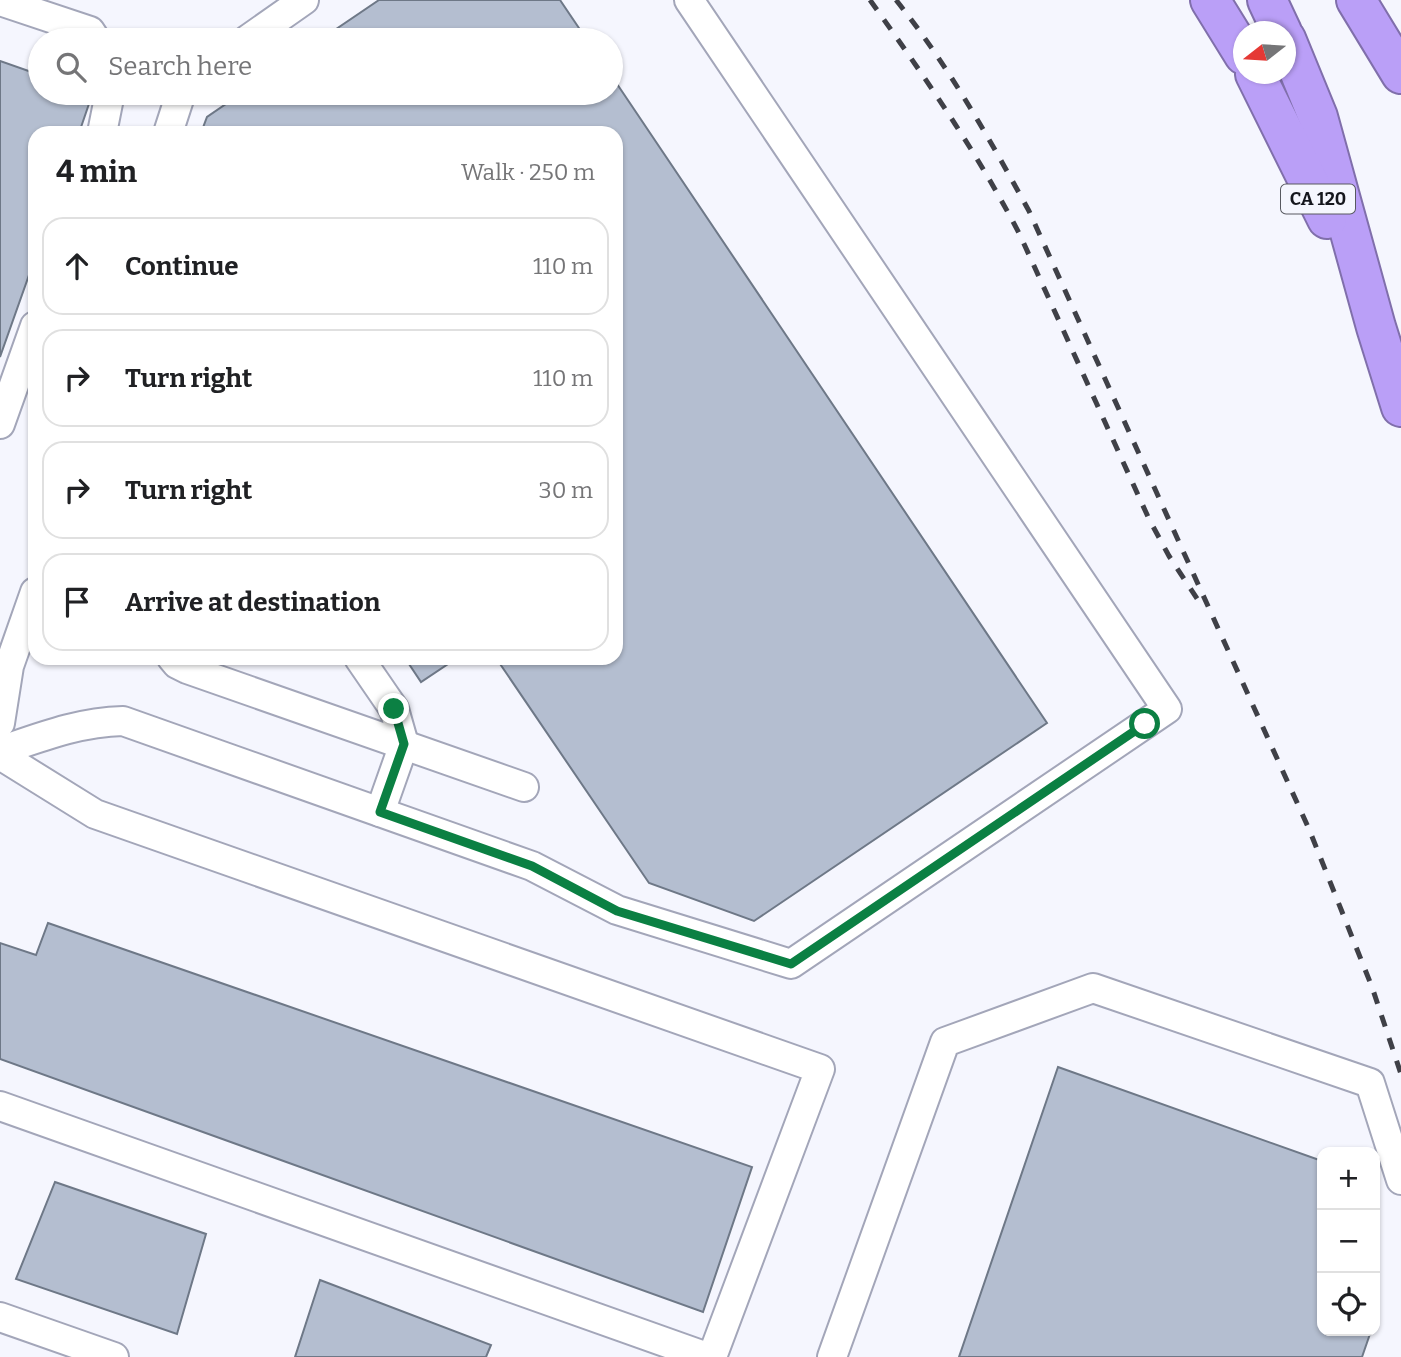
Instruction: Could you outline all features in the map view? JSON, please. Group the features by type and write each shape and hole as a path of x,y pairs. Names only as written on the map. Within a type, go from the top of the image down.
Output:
{"highway":[{"path":"1210,0 1233,37"},
{"path":"1267,0 1277,21"},
{"path":"1356,0 1401,74"},
{"path":"1296,63 1318,117 1376,327"},
{"name":"CA 120","path":"1260,84 1313,187 1376,327 1401,407"}],"lane":[{"path":"264,28 304,0"},
{"path":"0,753 72,727 123,721 532,866 617,911 791,964 1167,709 689,0"},
{"path":"0,1 81,28"},
{"path":"103,126 108,105"},
{"path":"170,126 177,105"},
{"path":"0,424 28,346"},
{"path":"0,723 9,666 28,612"},
{"path":"179,665 524,787"},
{"path":"364,665 394,709 404,744 380,812"},
{"path":"0,753 95,814 820,1069 709,1357 0,1106"},
{"path":"832,1357 945,1042 1093,988 1370,1083 1401,1180"},
{"path":"0,1317 114,1357"}],"building":[{"path":"379,0 560,0 579,28 338,28"},
{"path":"0,61 28,71 28,105 89,105 81,126 28,126 28,278 0,357"},
{"path":"623,93 1047,723 754,921 649,883 501,665 623,665 623,126 204,126 207,117 224,105 623,105"},
{"path":"410,665 446,665 421,682"},
{"path":"48,923 752,1167 703,1312 0,1059 0,943 36,955"},
{"path":"1058,1067 1317,1159 1317,1336 1369,1336 1362,1357 959,1357"},
{"path":"55,1182 206,1234 177,1334 16,1279"},
{"path":"320,1280 491,1345 486,1357 295,1357"}],"railway":[{"path":"870,0 949,115 1020,235 1149,519 1169,556 1200,603"},
{"path":"896,0 950,76 1029,211 1309,829 1372,987 1401,1074"}],"route":[{"path":"394,709 404,744 380,812 532,866 617,911 791,964 1145,724"}]}
